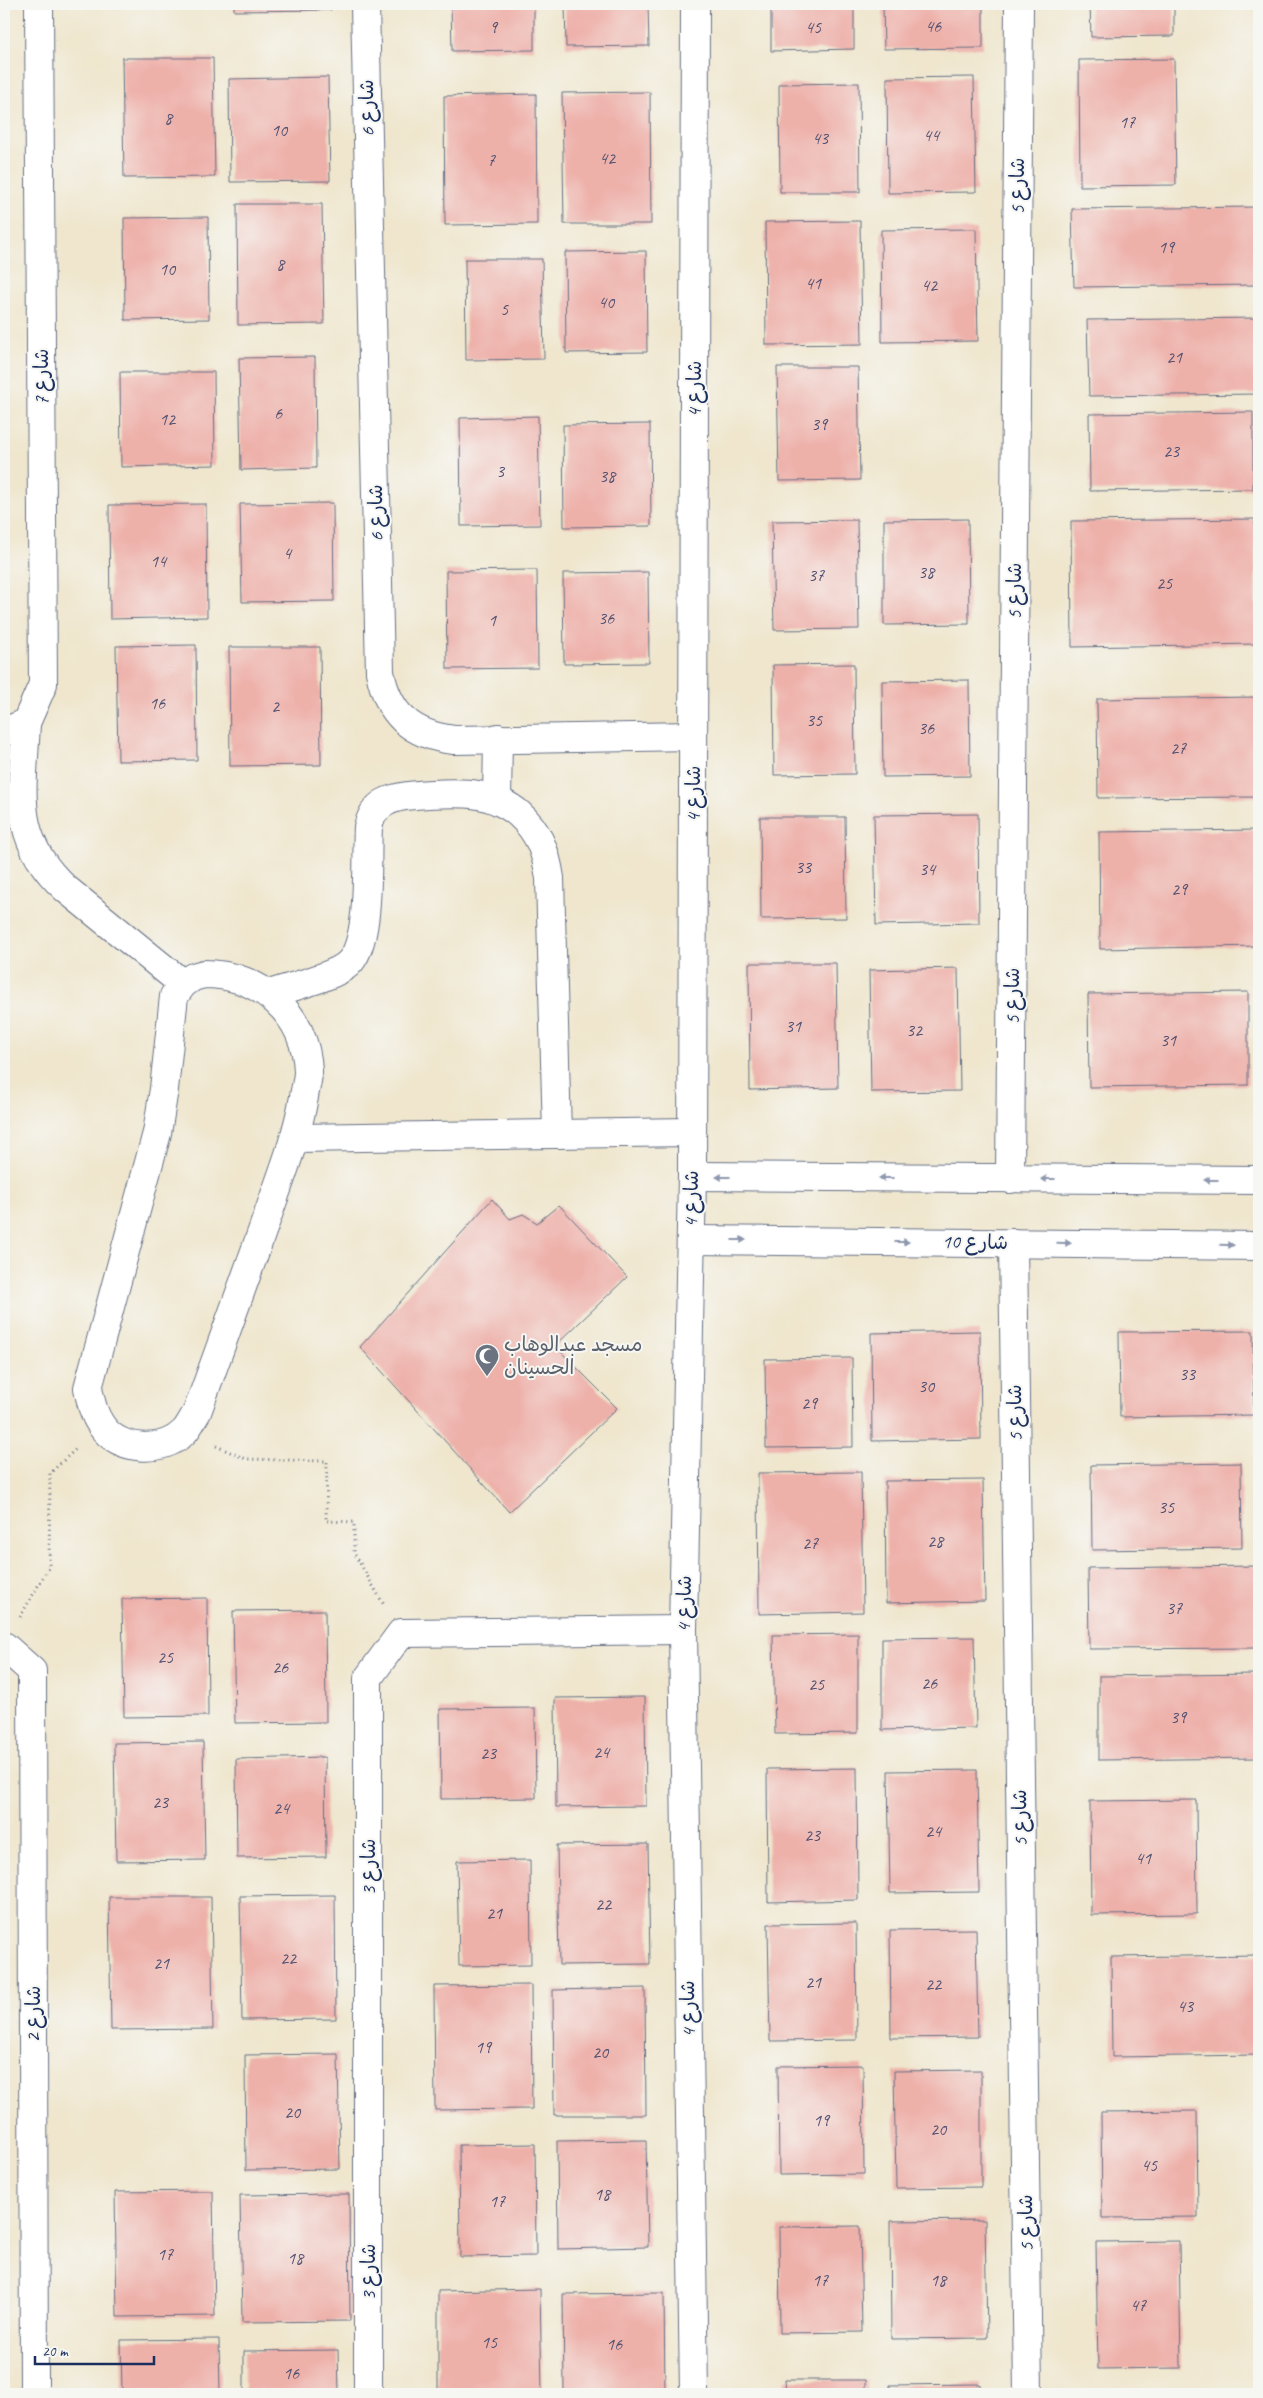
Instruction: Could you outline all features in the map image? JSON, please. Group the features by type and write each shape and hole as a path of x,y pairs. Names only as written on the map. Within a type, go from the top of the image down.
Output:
{"street":[{"name":"شارع 7","path":"15,728 43,684 39,4"},
{"name":"شارع 6","path":"364,4 380,672 383,690 391,706 403,720 418,731 435,738 454,740 693,736"},
{"name":"شارع 4","path":"694,2394 683,1630 692,1176 695,4"},
{"name":"شارع 5","path":"1010,1179 1019,4"},
{"path":"15,728 23,809 27,832 36,854 49,873 66,889 183,984"},
{"path":"497,800 498,738"},
{"path":"270,994 337,971 348,964 357,954 364,929 368,827 371,817 377,808 391,799 406,796 479,795 497,800 524,819 535,831 546,853 550,878 557,1134"},
{"path":"216,974 236,977 254,984 270,994 291,1015 304,1042 308,1072 295,1138 197,1412 184,1432 164,1444 142,1447 120,1441 102,1427 92,1409 88,1388 157,1133 164,1089 171,1011 174,996 183,984 193,977 216,974"},
{"path":"295,1138 692,1132"},
{"path":"692,1176 1259,1180"},
{"name":"شارع 10","path":"691,1240 1259,1246"},
{"name":"شارع 5","path":"1013,1243 1028,2394"},
{"path":"401,1633 683,1630"},
{"name":"شارع 3","path":"368,2394 368,1678 401,1633"},
{"name":"شارع 2","path":"4,1646 32,1671 34,2394"}],"path":[{"path":"4,1646 49,1567 50,1473 102,1427"},
{"path":"184,1432 246,1459 328,1461 326,1521 354,1522 354,1553 401,1633"}],"building":[{"path":"123,4 201,4 201,5 123,6"},
{"path":"234,4 330,4 331,10 234,11"},
{"path":"451,4 534,4 534,50 452,51"},
{"path":"565,4 648,4 649,46 566,47"},
{"path":"771,4 854,4 854,49 771,51"},
{"path":"883,4 983,4 983,48 884,49"},
{"path":"1090,4 1174,4 1174,36 1091,37"},
{"path":"122,58 213,58 215,177 124,178"},
{"path":"1174,59 1176,185 1080,186 1079,60"},
{"path":"328,77 330,181 230,182 229,79"},
{"path":"974,77 976,192 888,193 887,78"},
{"path":"859,83 860,192 780,192 779,84"},
{"path":"650,92 651,224 564,224 562,93"},
{"path":"536,94 537,224 445,225 444,96"},
{"path":"237,204 322,204 324,324 238,325"},
{"path":"1259,207 1259,285 1074,287 1072,209"},
{"path":"208,217 209,319 125,320 124,218"},
{"path":"860,221 862,344 766,345 765,222"},
{"path":"976,229 978,341 882,342 881,230"},
{"path":"646,251 647,352 566,353 565,252"},
{"path":"465,259 542,259 544,359 466,360"},
{"path":"1259,318 1259,394 1089,396 1087,320"},
{"path":"315,357 316,468 241,470 239,358"},
{"path":"777,367 858,367 860,480 779,481"},
{"path":"120,372 214,372 215,465 121,467"},
{"path":"1253,412 1253,489 1090,491 1089,414"},
{"path":"538,416 540,525 461,526 460,418"},
{"path":"650,424 651,526 564,527 563,425"},
{"path":"333,503 334,601 242,602 240,504"},
{"path":"206,504 207,617 110,619 109,505"},
{"path":"968,519 969,624 884,625 884,520"},
{"path":"1255,519 1256,644 1072,647 1071,521"},
{"path":"857,520 859,629 774,630 772,521"},
{"path":"537,570 538,668 447,669 446,571"},
{"path":"648,572 649,663 564,664 563,573"},
{"path":"196,645 197,760 118,761 116,646"},
{"path":"229,647 320,647 321,765 230,766"},
{"path":"854,664 855,774 774,775 773,665"},
{"path":"969,680 970,776 883,777 882,681"},
{"path":"1258,697 1259,797 1098,798 1097,699"},
{"path":"978,814 979,923 876,925 874,815"},
{"path":"760,817 845,817 846,918 761,919"},
{"path":"1259,830 1259,946 1100,949 1099,832"},
{"path":"749,963 836,963 838,1088 750,1090"},
{"path":"958,968 960,1091 871,1092 869,970"},
{"path":"1248,992 1248,1085 1089,1087 1088,994"},
{"name":"مسجد عبدالوهاب الحسينان","path":"492,1199 510,1219 523,1214 537,1223 559,1205 627,1277 555,1346 617,1408 509,1512 360,1347"},
{"path":"980,1331 981,1439 872,1441 871,1333"},
{"path":"1253,1331 1254,1415 1120,1417 1119,1332"},
{"path":"852,1358 853,1447 766,1448 765,1359"},
{"path":"1241,1463 1242,1548 1092,1550 1091,1465"},
{"path":"861,1472 863,1612 759,1614 758,1473"},
{"path":"983,1480 985,1601 886,1603 885,1481"},
{"path":"1259,1566 1259,1648 1089,1649 1088,1568"},
{"path":"207,1598 208,1716 124,1717 122,1599"},
{"path":"325,1610 326,1722 235,1723 233,1611"},
{"path":"858,1634 858,1733 775,1734 773,1635"},
{"path":"974,1637 976,1728 882,1730 882,1638"},
{"path":"1256,1674 1257,1758 1099,1760 1099,1676"},
{"path":"645,1697 646,1806 556,1807 555,1698"},
{"path":"535,1708 536,1798 441,1799 440,1709"},
{"path":"203,1742 205,1860 116,1861 114,1743"},
{"path":"325,1757 326,1857 237,1858 236,1759"},
{"path":"857,1768 858,1900 768,1902 767,1769"},
{"path":"977,1770 979,1892 890,1893 888,1771"},
{"path":"1196,1800 1197,1914 1091,1915 1090,1801"},
{"path":"648,1844 650,1964 559,1965 557,1845"},
{"path":"530,1860 531,1965 459,1966 457,1861"},
{"path":"335,1895 336,2019 242,2020 240,1896"},
{"path":"109,1897 211,1897 213,2029 111,2030"},
{"path":"856,1923 857,2040 770,2041 768,1924"},
{"path":"976,1929 978,2037 891,2038 890,1930"},
{"path":"1259,1955 1259,2055 1112,2057 1111,1957"},
{"path":"531,1985 532,2109 435,2110 434,1986"},
{"path":"645,1988 646,2115 554,2115 553,1990"},
{"path":"338,2054 340,2169 246,2170 245,2055"},
{"path":"863,2065 864,2174 779,2175 778,2066"},
{"path":"981,2070 981,2187 896,2188 894,2071"},
{"path":"1197,2111 1198,2217 1102,2218 1101,2112"},
{"path":"646,2140 648,2247 558,2249 557,2141"},
{"path":"535,2144 536,2256 460,2257 459,2145"},
{"path":"213,2191 215,2316 117,2317 115,2192"},
{"path":"349,2194 350,2321 242,2322 240,2195"},
{"path":"985,2220 987,2338 891,2339 890,2221"},
{"path":"860,2226 862,2332 780,2333 779,2227"},
{"path":"1179,2241 1181,2368 1098,2369 1096,2242"},
{"path":"540,2289 542,2394 438,2394 438,2291"},
{"path":"664,2293 665,2394 564,2394 563,2294"},
{"path":"219,2339 220,2394 122,2394 121,2340"},
{"path":"338,2350 339,2394 244,2394 244,2351"},
{"path":"785,2380 866,2380 866,2394 786,2394"},
{"path":"980,2384 980,2394 890,2394 890,2385"}],"place":[{"name":"مسجد عبدالوهاب الحسينان","path":"487,1377"}]}
